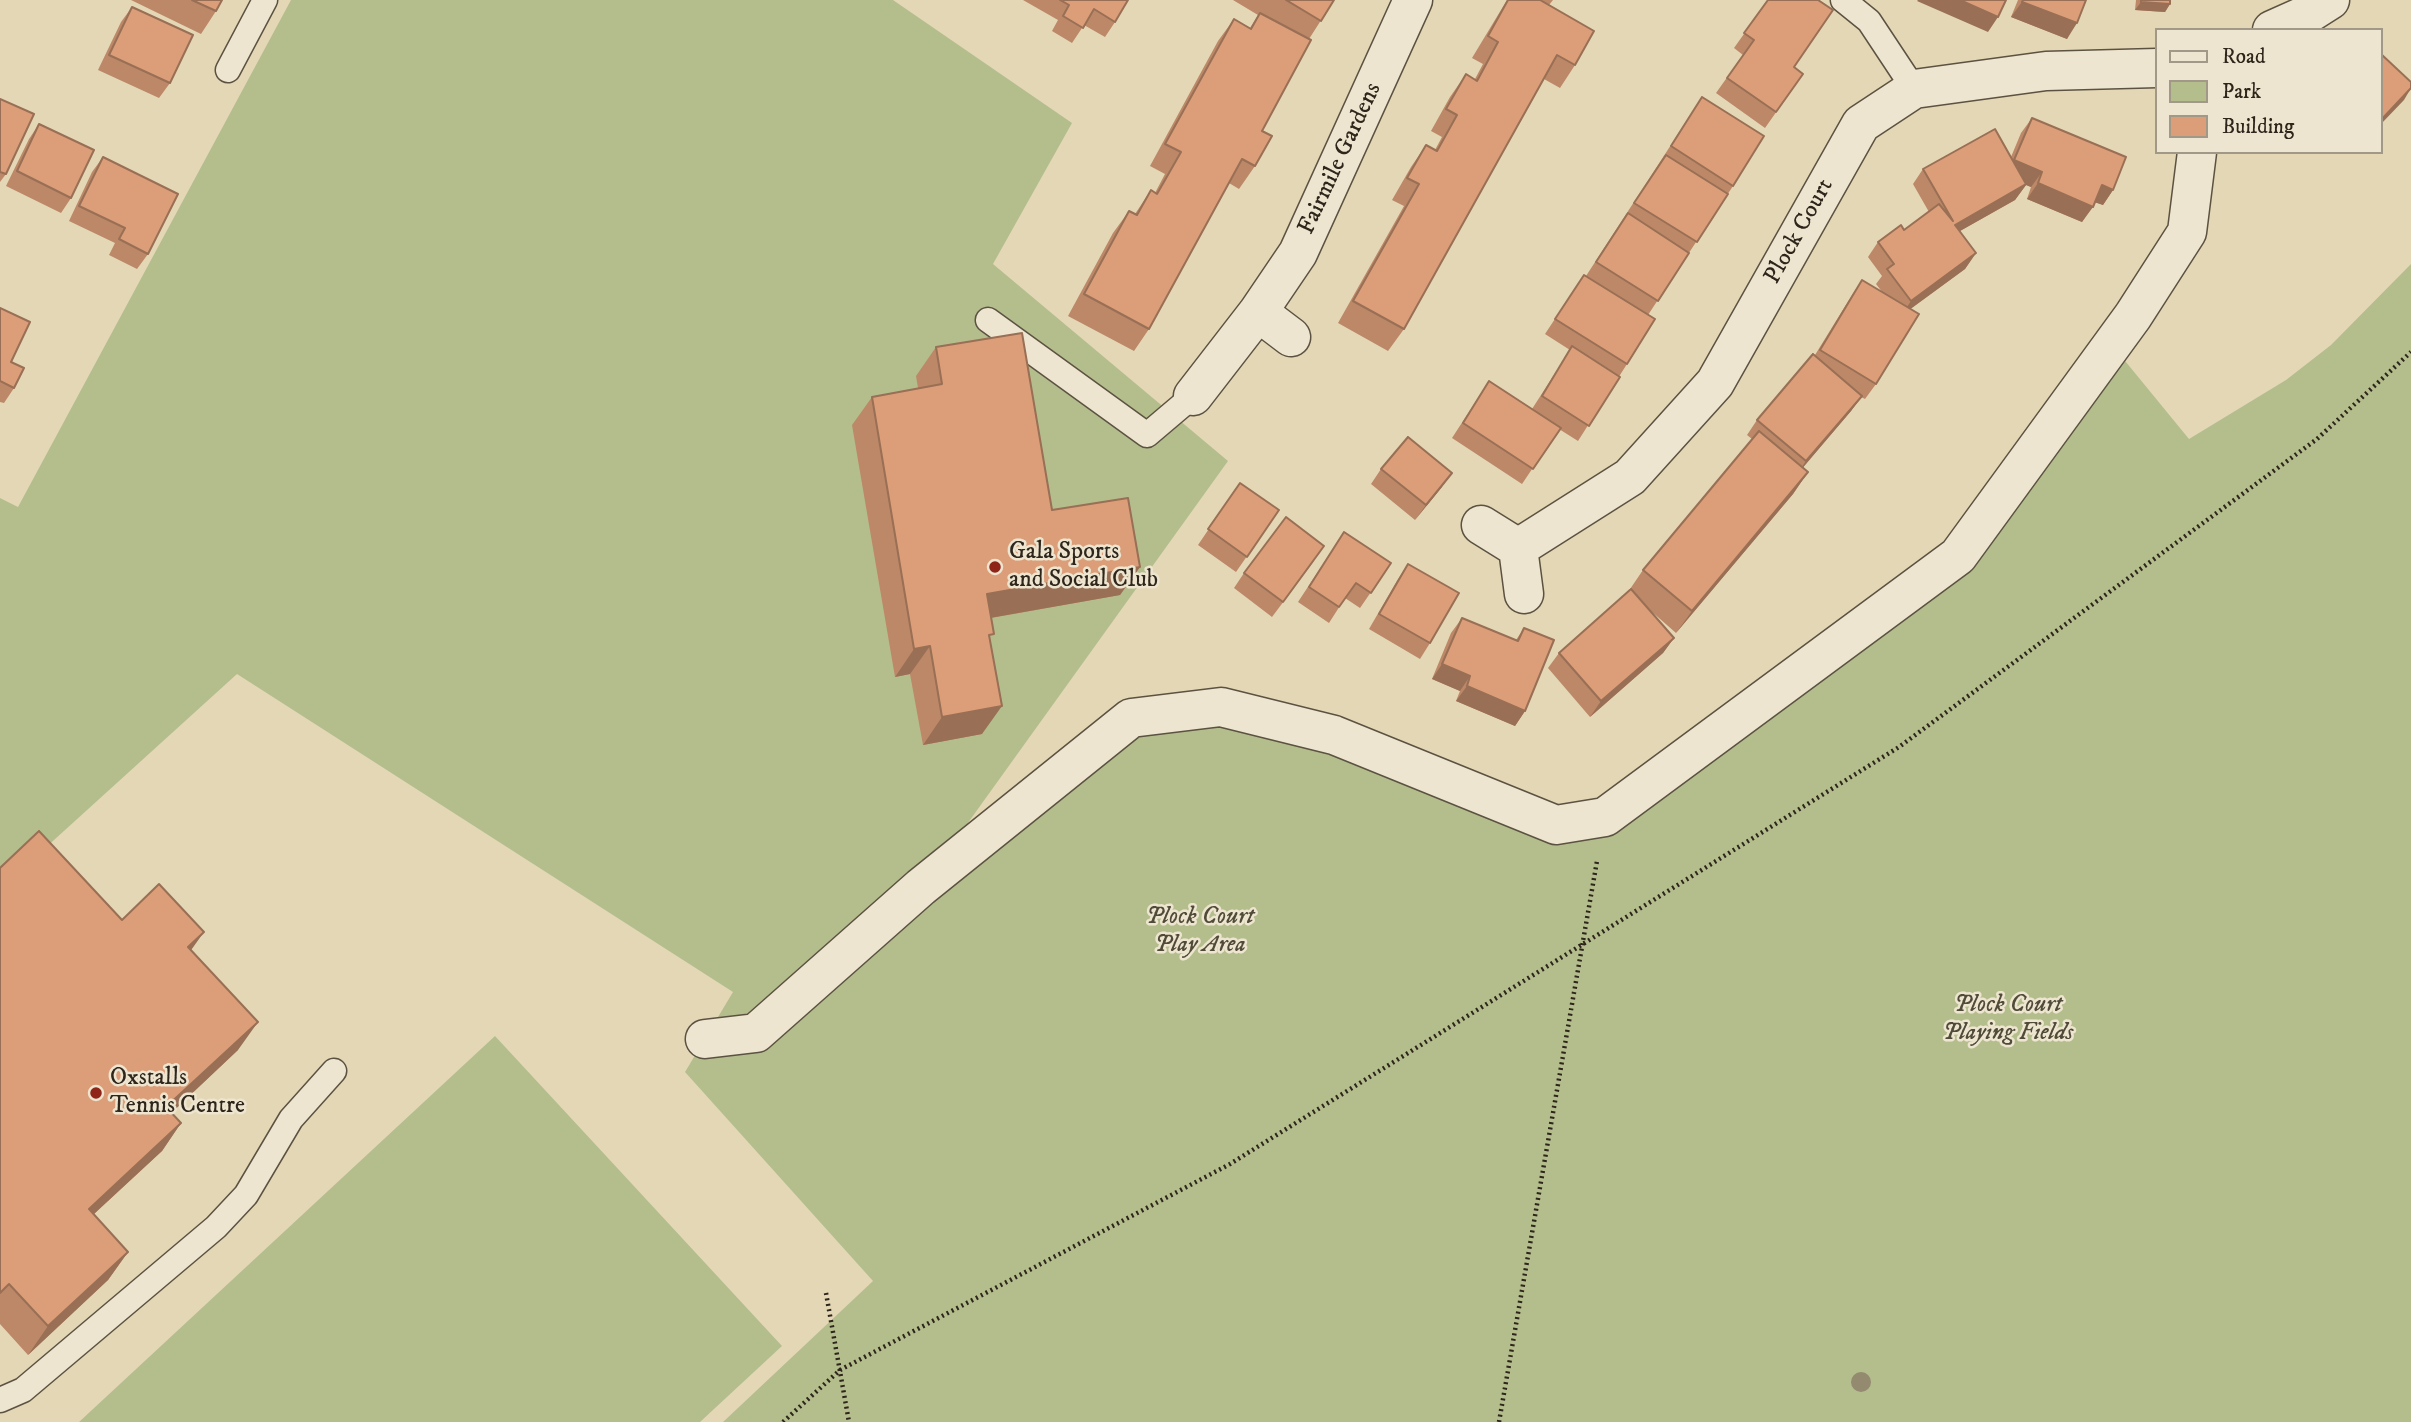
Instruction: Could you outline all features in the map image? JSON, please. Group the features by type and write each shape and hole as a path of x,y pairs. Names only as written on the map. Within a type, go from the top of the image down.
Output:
{"street":[{"name":"Fairmile Gardens","path":"1193,396 1258,312 1297,253 1413,0"},
{"path":"2276,28 2330,0"},
{"name":"Plock Court","path":"1518,548 1630,477 1715,383 1861,124 1914,89 2046,71 2156,68"},
{"path":"705,1039 756,1033 921,887 1131,718 1221,707 1334,735 1556,825 1605,817 1958,556 2133,316 2187,232 2197,154"},
{"path":"1258,312 1291,337"},
{"path":"1481,525 1518,548 1524,594"}],"lane":[{"path":"228,70 265,0"},
{"path":"1843,0 1869,20 1914,89"},
{"path":"988,320 1147,435 1193,396"},
{"path":"0,1400 23,1390 216,1227 246,1195 291,1119 334,1071"}],"path":[{"path":"783,1422 840,1370 1230,1164 1899,747 2317,439 2411,352"},
{"path":"1499,1422 1605,817"},
{"path":"826,1293 849,1422"}],"green space":[{"path":"291,0 893,0 1072,123 993,264 1228,461 924,884 1131,718 1221,707 1556,825 1605,817 1958,556 2112,345 2189,439 2286,380 2331,345 2411,264 2411,1422 723,1422 873,1281 685,1072 733,992 237,674 0,889 0,498 18,507"},
{"path":"495,1036 782,1346 700,1422 79,1422"}],"building":[{"path":"192,0 222,0 216,11"},
{"path":"1060,0 1128,0 1115,22 1094,9 1083,28 1063,16 1069,5"},
{"path":"1286,0 1334,0 1321,21"},
{"path":"1508,0 1540,0 1594,31 1575,65 1557,55 1404,329 1353,301 1419,184 1407,178 1426,145 1437,151 1457,115 1446,109 1466,74 1477,81 1498,42 1488,36"},
{"path":"1768,0 1818,0 1833,10 1794,67 1803,74 1776,112 1727,78 1754,40 1744,33"},
{"path":"1960,0 2006,0 1998,17"},
{"path":"2086,0 2077,23 2022,2"},
{"path":"2170,0 2170,4 2141,2"},
{"path":"132,7 193,35 170,83 109,55"},
{"path":"1260,13 1311,40 1262,131 1272,136 1255,166 1242,159 1149,329 1084,294 1129,211 1137,215 1151,190 1157,194 1181,152 1165,144 1234,19 1251,29"},
{"path":"2383,56 2411,82 2411,88 2383,118"},
{"path":"1702,97 1764,136 1733,186 1671,146"},
{"path":"0,99 34,114 6,174 0,172"},
{"path":"2032,118 2126,157 2113,190 2102,185 2093,207 2038,183 2042,172 2014,160"},
{"path":"39,124 94,150 71,198 17,171"},
{"path":"1995,129 2026,184 1955,225 1976,253 1911,301 1887,269 1894,264 1878,242 1901,225 1904,230 1939,204 1953,221 1923,169"},
{"path":"1666,155 1728,194 1697,242 1634,203"},
{"path":"103,157 178,194 148,254 119,239 125,228 79,206"},
{"path":"1628,213 1689,253 1658,301 1596,262"},
{"path":"1584,275 1655,319 1627,364 1555,319"},
{"path":"1862,280 1919,314 1876,384 1820,350"},
{"path":"0,308 30,322 11,362 24,368 14,388 0,381"},
{"name":"Gala Sports and Social Club","path":"1022,333 1052,510 1128,498 1140,567 987,594 994,634 989,635 1002,706 942,717 930,646 914,649 872,397 942,384 936,347"},
{"path":"1572,346 1620,377 1589,426 1542,396"},
{"path":"1813,354 1862,396 1806,461 1757,420"},
{"path":"1489,381 1561,428 1533,469 1463,423"},
{"path":"1759,431 1808,472 1692,611 1643,570"},
{"path":"1408,437 1452,473 1426,505 1381,469"},
{"path":"1240,483 1279,510 1247,557 1208,529"},
{"path":"1286,517 1324,546 1283,602 1244,573"},
{"path":"1344,532 1391,563 1371,593 1356,583 1339,607 1309,587"},
{"path":"1408,564 1459,593 1430,643 1379,614"},
{"path":"1631,589 1674,638 1601,701 1559,653"},
{"path":"1462,618 1518,641 1524,628 1554,640 1525,711 1467,686 1470,676 1442,664"},
{"name":"Oxstalls Tennis Centre","path":"39,831 122,920 159,884 204,932 188,947 258,1022 166,1107 181,1123 89,1209 128,1252 48,1326 9,1284 0,1293 0,868"}],"place":[{"name":"Gala Sports and Social Club","path":"995,567"},
{"name":"Oxstalls Tennis Centre","path":"96,1093"}],"park label":[{"name":"Plock Court Play Area","path":"1200,932"},
{"name":"Plock Court Playing Fields","path":"2008,1020"}]}
